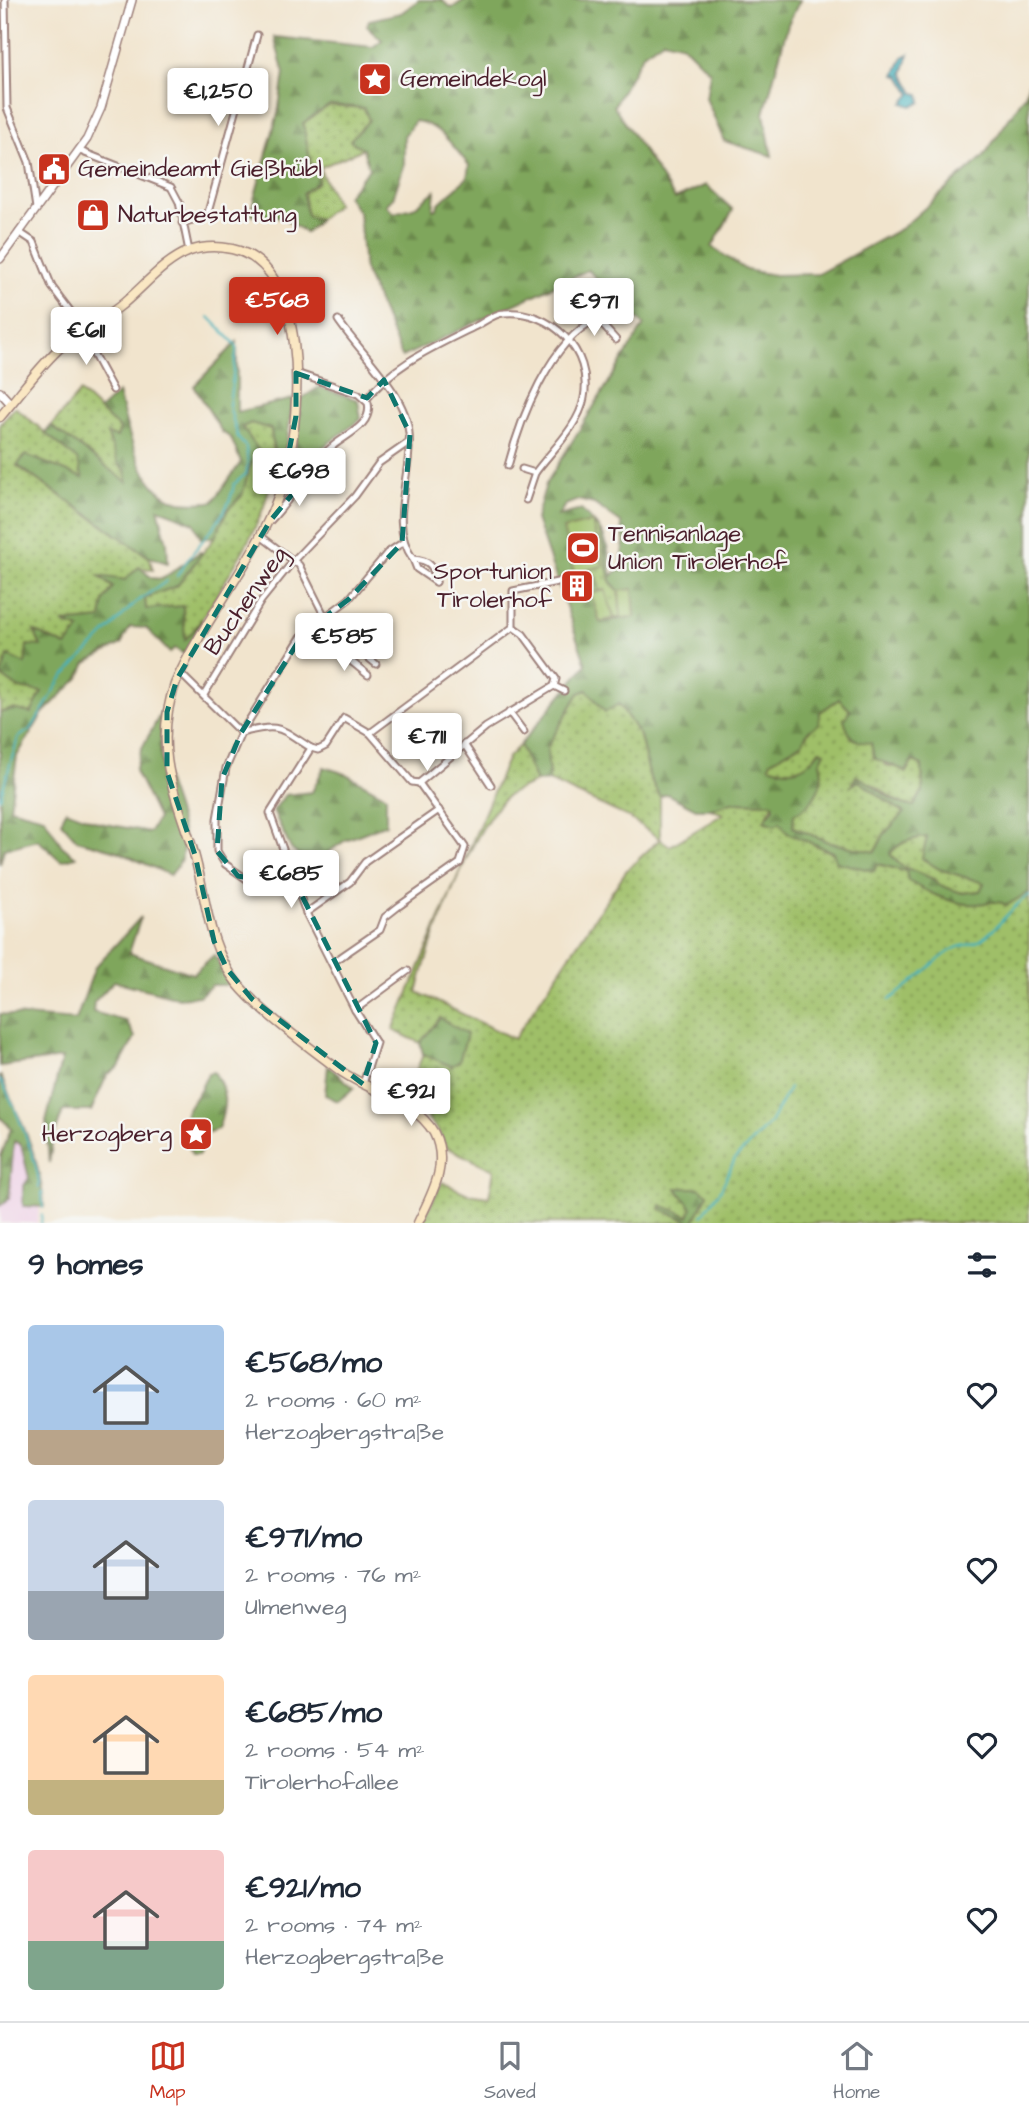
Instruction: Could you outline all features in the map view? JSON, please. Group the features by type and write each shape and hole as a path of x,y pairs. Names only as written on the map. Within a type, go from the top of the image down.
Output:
{"main road":[{"path":"0,417 50,358 83,330 120,307 189,251 217,247 243,251 264,265 284,298 296,373 296,416 284,482 262,537 180,673 167,712 167,772 195,855 219,955 236,983 343,1072 418,1115 437,1140 441,1158 439,1176 418,1223"}],"street":[{"path":"5,0 8,108 29,162 36,208"},
{"path":"0,259 80,151 101,108 132,0"},
{"path":"182,223 207,216 257,35"},
{"path":"80,151 171,187 178,202 189,251"},
{"path":"19,232 34,242 52,287 83,330 113,390"},
{"path":"366,400 384,380 412,359 503,313 534,316 555,327 570,341 583,368 584,398 572,425 535,473 526,500"},
{"path":"508,466 526,409 536,388 570,341 597,319 616,340"},
{"path":"338,320 384,380 404,413 409,442 402,543 417,569 436,582 434,568 426,560 413,559"},
{"path":"270,521 305,475 331,447 366,420 369,409 366,400 358,394 296,373"},
{"path":"0,392 12,404"},
{"name":"Buchenweg","path":"204,695 261,601 294,560 355,496 379,463 409,442"},
{"path":"522,469 535,473"},
{"path":"284,482 305,475"},
{"path":"262,537 294,560 335,637 350,652 352,662 368,675"},
{"path":"289,870 263,881 248,880 225,864 218,851 222,779 242,733 303,634 349,599 387,554 402,543"},
{"path":"513,627 513,591 577,578"},
{"path":"513,627 523,634 564,691"},
{"path":"370,733 513,627"},
{"path":"350,652 359,650 376,664"},
{"path":"180,673 242,733"},
{"path":"419,783 464,744 555,682"},
{"path":"509,712 524,732"},
{"path":"242,733 278,727 318,750 326,746 344,718 370,733 412,782 419,783 464,845 464,857 460,863 385,917 380,930 332,963"},
{"path":"464,744 491,785"},
{"path":"311,748 270,813 306,913 376,1047 363,1084"},
{"path":"306,913 350,882 365,862 439,810"},
{"path":"355,1010 408,971"}],"highlighted area":[{"path":"296,373 367,398 384,380 410,434 402,543 349,599 303,634 241,733 222,779 217,819 217,851 238,876 263,881 289,870 376,1043 363,1084 252,999 227,969 214,941 195,855 167,772 167,712 177,679 270,521 309,474 283,482 296,416"}],"shaded area":[{"path":"14,1141 21,1145 29,1179 41,1199 37,1223 0,1223 0,1206 9,1198"}],"green space":[{"path":"419,0 441,0 452,8 464,0 800,0 788,24 764,114 772,156 724,141 706,98 710,72 683,45 663,40 643,54 614,106 675,199 706,185 733,210 712,247 746,270 775,275 818,274 902,228 983,157 1025,95 1029,82 1029,892 1007,905 997,902 972,904 951,901 908,881 906,871 877,864 874,871 836,862 833,852 787,833 780,822 775,825 764,821 774,808 773,803 731,802 711,809 696,809 667,794 660,797 650,778 640,736 619,704 605,712 587,690 579,693 547,747 549,781 536,782 520,745 586,665 536,519 546,484 644,325 588,270 402,357 364,269 359,212 347,196 369,169 363,149 350,140 369,120 364,108 330,105 303,123 311,165 319,167 318,182 303,193 307,216 320,219 306,233 283,218 250,214 278,113 284,73 274,37 373,47 382,40 367,26 369,20 401,13","holes":["415,121 424,123 439,131 469,165 467,178 438,204 437,209 433,210 435,191 413,208 394,213 386,205 393,198 404,165 404,136","578,500 594,504 621,523 624,541 621,567 612,576 607,547 599,529 610,581 619,591 632,590 635,617 600,622 592,594 600,591 596,576 579,579 578,572 603,566 593,523 598,527 581,510 558,516 565,505","839,699 850,710 844,720 850,735 860,742 871,743 874,758 905,773 913,761 922,765 923,791 914,806 891,799 856,776 851,786 859,781 904,813 884,834 875,852 831,843 793,827 794,814 808,805 820,785 820,762 825,752 820,750 798,769 785,770 769,766 771,761 802,743 808,731 819,724 820,712","927,837 922,858 939,869 984,883 980,891 962,893 901,866 890,854 902,844"]},
{"path":"330,105 364,108 369,119 363,149 319,168 311,165 303,123"},
{"path":"319,168 337,205 320,219 307,216 303,193 318,182"},
{"path":"237,342 237,412 293,399 284,460 274,453 271,429 251,423 242,427 259,451 250,466 242,496 228,509 215,537 201,539 194,523 158,508 167,543 168,563 149,557 17,465 26,455 83,478 77,459 45,433 51,426 127,482 126,470 119,465 107,434 117,437 120,429 99,410 118,393 137,457 154,486 166,496 180,502 213,502 241,462 231,438 222,432 194,386"},
{"path":"319,387 358,400 361,419 296,467 294,458 301,399"},
{"path":"80,392 120,429 117,437 108,435 126,470 127,483 51,426"},
{"path":"15,407 77,459 84,479 26,455 17,466 149,557 153,570 139,567 125,580 101,577 113,587 104,601 101,620 64,623 81,628 66,646 35,632 41,646 25,664 18,688 42,691 32,713 12,709 0,713 0,424"},
{"path":"251,423 271,429 272,469 264,505 240,555 209,608 185,641 146,609 145,598 177,586 215,537 228,509 242,496 250,466 259,451 242,427"},
{"path":"592,522 599,528 610,581 619,591 621,618 614,618 605,590 600,591 596,579 579,579 577,572 602,566"},
{"name":"Tennisanlage Union Tirolerhof","path":"592,522 603,566 574,573 563,529"},
{"path":"202,553 177,586 145,598 146,609 183,606 185,640 203,620 184,654 174,648 170,653 146,628 130,627 121,644 86,663 79,678 43,713 17,756 10,808 44,817 62,846 76,857 61,861 38,840 4,849 0,864 0,713 12,709 31,713 42,692 18,688 1,676 8,656 25,664 27,645 41,646 34,631 66,646 80,629 62,623 101,619 104,601 113,587 99,576 125,580 139,567 152,578 162,579"},
{"path":"633,589 635,617 621,618 619,591"},
{"path":"605,590 614,618 600,622 591,594"},
{"path":"587,690 619,704 640,736 650,778 660,797 660,839 628,817 549,781 547,747 579,693"},
{"path":"839,699 850,710 885,765 901,768 906,772 913,761 922,764 923,791 914,806 899,802 873,785 859,781 904,813 884,834 875,852 831,843 793,827 794,813 824,753 819,750 808,766 787,771 768,767 771,761 802,743 820,712"},
{"path":"163,709 161,758 183,834 179,863 170,875 117,851 77,840 61,822 66,810 100,823 150,832 158,818 135,771 141,750"},
{"path":"520,745 536,782 506,797 477,839 441,919 417,992 514,1039 626,871 660,839 670,846 723,814 711,809 731,802 774,803 764,821 780,822 815,845 874,871 876,864 906,871 968,904 1015,898 1029,892 1029,1223 422,1223 442,1182 468,1194 489,1197 494,1170 446,1147 438,1130 427,1117 431,1107 427,1099 440,1099 441,1096 437,1094 441,1078 421,1075 416,1088 411,1085 423,1054 451,1066 440,1018 420,1043 393,1030 508,757"},
{"path":"324,767 346,774 386,796 386,824 346,840 324,855 298,855 291,849 273,811 285,795 312,792"},
{"path":"927,837 923,859 940,869 985,883 980,891 962,893 939,885 936,880 901,866 890,854 906,842"},
{"path":"141,917 129,953 193,974 214,955 232,985 212,985 199,996 179,998 114,981 94,1002 93,1012 126,1021 135,1037 119,1067 107,1075 91,1111 63,1111 53,1139 49,1163 46,1122 62,1058 0,1066 0,1014 76,1020 95,967"},
{"path":"440,1018 467,1034 459,1062 451,1066 423,1054 420,1043"},
{"path":"328,1066 354,1088 338,1101 325,1095"},
{"path":"214,1072 224,1093 223,1114 218,1129 206,1133 199,1155 192,1155 185,1117 208,1073"},
{"path":"0,1075 34,1155 44,1207 23,1206 23,1187 29,1178 21,1145 14,1141 9,1199 0,1206 1,1156 11,1128 0,1117"},
{"path":"676,1188 699,1188 708,1194 693,1223 660,1209 661,1205 689,1216 692,1208"}],"water":[{"path":"909,54 903,73 914,93 920,94 921,102 911,106 903,103 911,94 900,76 895,75 903,57"}],"waterway":[{"path":"177,576 225,509 234,484 246,474 248,464 246,447 238,438 229,405 237,346 209,317"},
{"path":"0,798 18,738 32,728 62,678 136,602 167,581"},
{"path":"889,1000 952,950 982,939 1029,895"},
{"path":"0,1080 25,1133 39,1188"},
{"path":"702,1216 720,1191 735,1159 770,1123 789,1088"},
{"path":"42,1192 43,1208"},
{"path":"41,1223 42,1214"}],"place":[{"name":"Gemeindekogl","path":"375,79"},
{"name":"Gemeindeamt Gießhübl","path":"54,169"},
{"name":"Naturbestattung","path":"93,215"},
{"name":"Tennisanlage Union Tirolerhof","path":"583,548"},
{"name":"Sportunion Tirolerhof","path":"577,586"},
{"name":"Herzogberg","path":"196,1134"}]}
